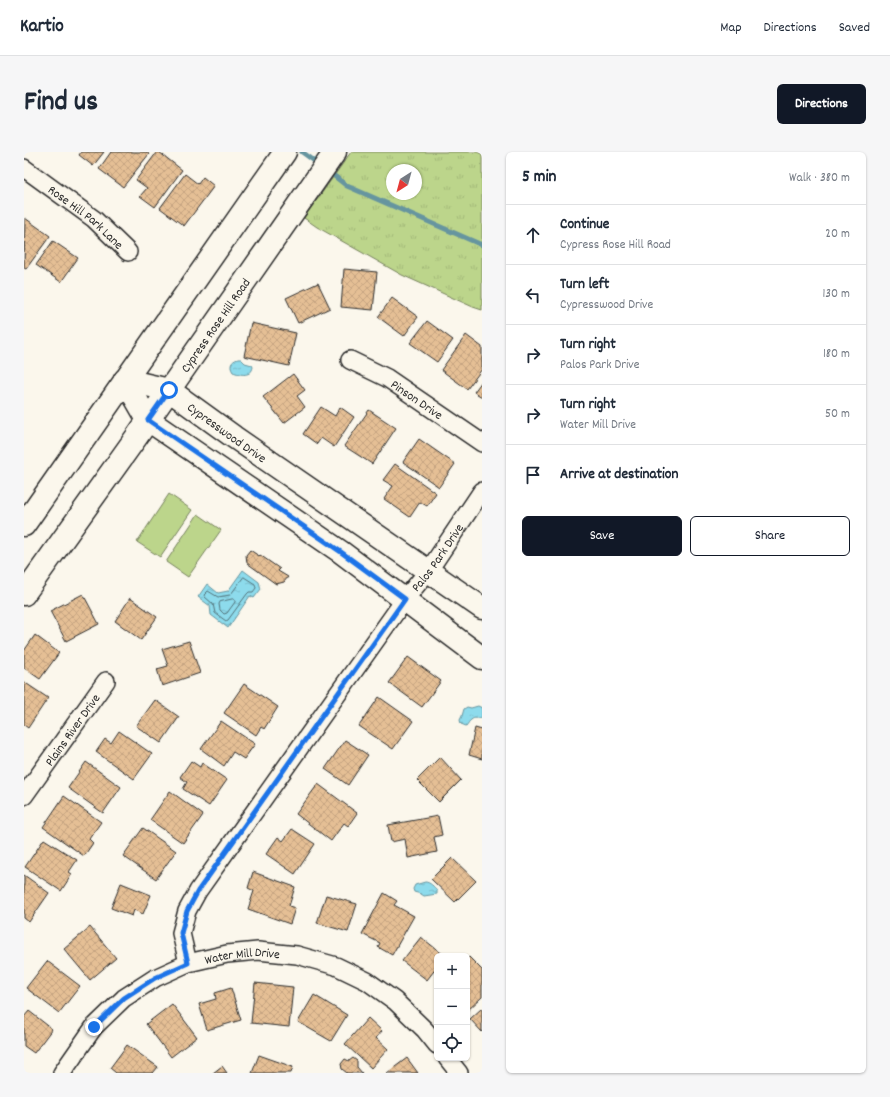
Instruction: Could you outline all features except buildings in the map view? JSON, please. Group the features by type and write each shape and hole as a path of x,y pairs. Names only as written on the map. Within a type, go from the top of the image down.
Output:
{"main road":[{"name":"Cypress Rose Hill Road","path":"24,594 148,420 335,152"},
{"path":"24,525 279,160"},
{"path":"125,380 148,420 341,552 482,658"},
{"name":"Cypresswood Drive","path":"125,380 169,390 234,437 482,608"}],"street":[{"name":"Rose Hill Park Lane","path":"24,168 94,218 128,252"},
{"name":"Pinson Drive","path":"350,360 386,378 482,443"},
{"name":"Palos Park Drive","path":"188,963 181,933 187,911 198,891 405,599 429,570 482,491"},
{"name":"Plains River Drive","path":"24,796 106,681"},
{"name":"Water Mill Drive","path":"62,1073 94,1027 124,998 155,978 188,963 227,954 258,951 297,955 336,966 367,981 396,1001 426,1030 434,1041"},
{"path":"449,1061 459,1073"}],"green space":[{"path":"351,152 477,152 482,154 482,310 402,275 317,227 304,218"},
{"path":"169,494 192,510 160,557 137,542"},
{"path":"198,514 221,530 188,577 166,562"}],"water":[{"path":"238,359 252,365 252,370 248,374 233,372 231,364"},
{"path":"243,570 259,582 261,589 254,598 250,596 228,628 211,615 210,606 198,597 207,584 218,593 228,591"},
{"path":"478,706 482,708 482,717 472,719 466,726 461,724 460,720 464,709 467,707 471,708"},
{"path":"425,882 435,887 437,894 424,896 414,892 413,889 415,885"}],"waterway":[{"path":"302,152 320,165"},
{"path":"328,171 347,186 482,245"}],"route":[{"path":"94,1027 124,998 155,978 188,963 181,933 187,911 198,891 405,599 341,552 180,440 148,420 169,390"}]}
